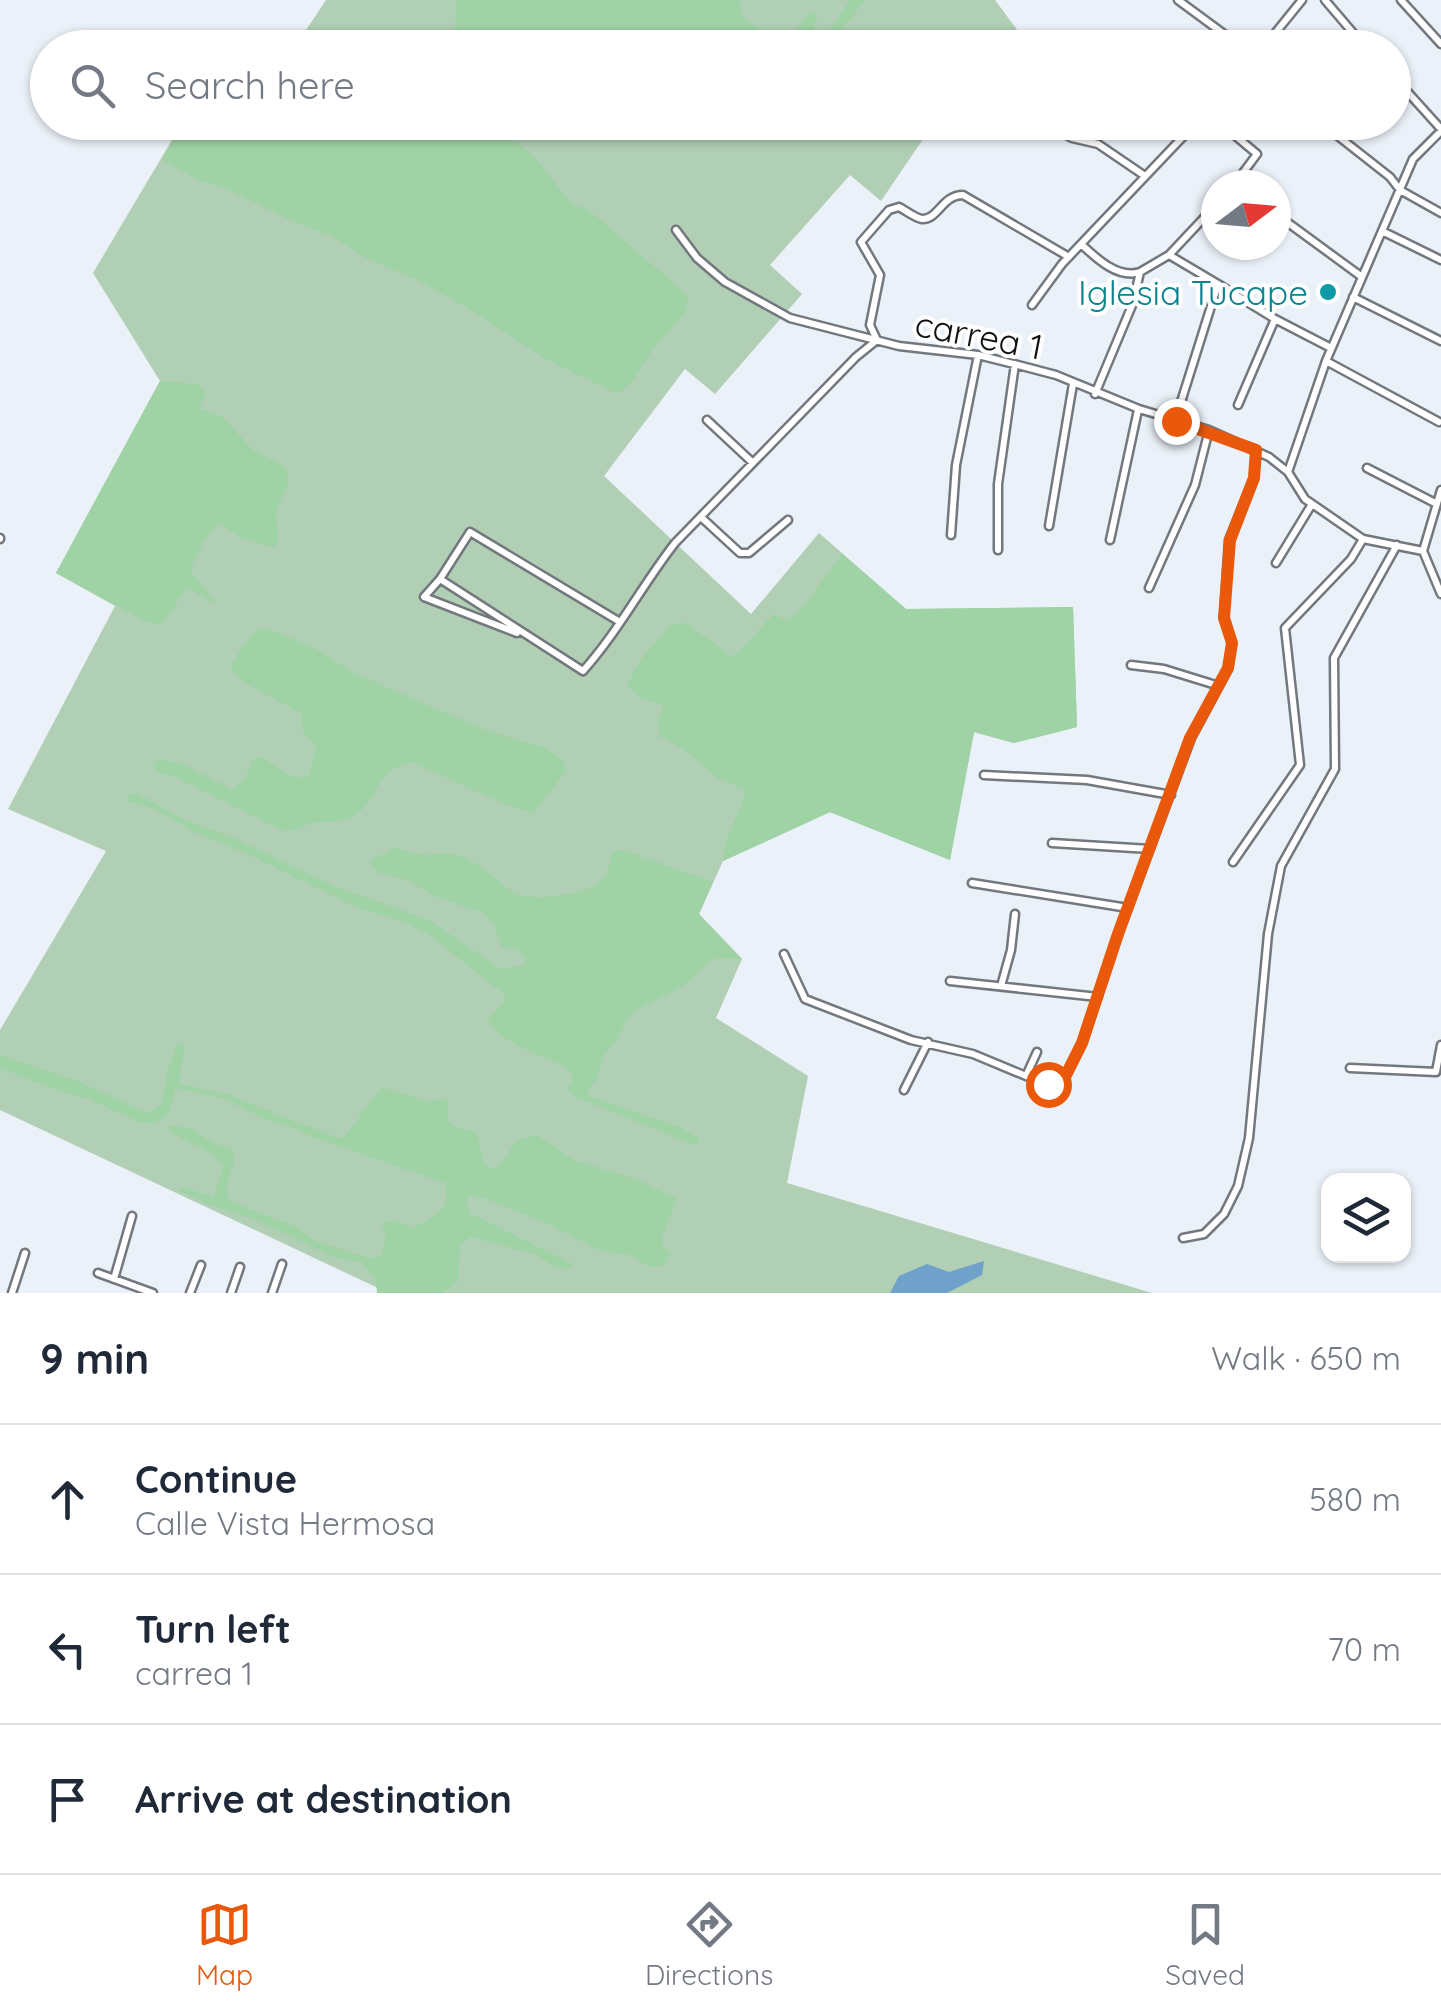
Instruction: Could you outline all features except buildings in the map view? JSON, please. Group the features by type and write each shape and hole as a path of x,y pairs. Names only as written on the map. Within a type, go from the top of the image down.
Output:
{"street":[{"path":"1178,0 1219,30"},
{"path":"1278,30 1302,0"},
{"path":"1326,0 1351,30"},
{"path":"1401,0 1441,44"},
{"path":"1288,472 1331,348 1413,159 1441,130 1411,96"},
{"path":"1081,140 1098,144 1145,176"},
{"path":"1032,305 1069,257 1179,140"},
{"path":"1240,140 1256,154 1246,170"},
{"path":"1343,140 1390,177 1400,190 1441,213"},
{"path":"440,578 583,671 676,543 877,340 870,325 880,275 861,242 889,210 900,207 928,218 948,199 964,196 1069,257"},
{"path":"1081,244 1129,275 1170,255 1201,221"},
{"path":"1291,225 1362,278"},
{"name":"carrea 1","path":"676,230 697,258 725,282 790,318 899,346 978,354 1015,364 1209,430 1256,450 1288,472 1312,504 1363,539"},
{"path":"1384,232 1441,260"},
{"path":"1170,255 1331,348"},
{"path":"1095,394 1139,287 1140,272"},
{"path":"1176,421 1218,284"},
{"path":"1353,297 1441,341"},
{"path":"1238,405 1275,319"},
{"path":"951,535 956,464 978,354"},
{"path":"1326,361 1439,422"},
{"path":"998,550 998,484 1015,364"},
{"path":"1049,526 1074,384"},
{"path":"1110,540 1138,409"},
{"path":"707,420 753,463"},
{"path":"1148,588 1195,485 1209,430"},
{"path":"784,954 805,999 910,1040 973,1054 1026,1076 1061,1085 1082,1043 1190,738 1228,668 1232,643 1224,618 1230,540 1254,478 1256,450"},
{"path":"1367,468 1437,504"},
{"path":"1441,490 1423,551 1441,594"},
{"path":"1276,563 1312,504"},
{"path":"702,518 740,553 749,554 788,520"},
{"path":"529,637 424,597 470,532 620,622"},
{"path":"1234,862 1300,764 1285,628 1351,559 1363,539 1423,551"},
{"path":"1184,1238 1204,1234 1224,1214 1238,1186 1249,1138 1268,934 1277,881 1281,866 1335,769 1334,658 1397,545"},
{"path":"1132,665 1164,669 1219,686"},
{"path":"984,774 1087,780 1171,795"},
{"path":"1052,843 1150,850"},
{"path":"972,883 1128,908"},
{"path":"1001,987 1016,914"},
{"path":"950,982 1098,997"},
{"path":"904,1090 928,1042"},
{"path":"1350,1068 1436,1072 1441,1045"},
{"path":"1026,1076 1037,1052"},
{"path":"114,1279 132,1216"},
{"path":"12,1293 25,1253"},
{"path":"190,1293 201,1264"},
{"path":"272,1293 282,1264"},
{"path":"231,1293 240,1266"},
{"path":"98,1273 153,1293"}],"green space":[{"path":"326,0 995,0 1017,30 306,30"},
{"path":"457,0 737,0 742,18 762,30 455,30"},
{"path":"850,0 866,0 840,30 830,30"},
{"path":"816,12 816,30 796,30 809,13"},
{"path":"172,140 922,140 881,201 850,175 770,265 802,294 715,394 685,369 604,476 751,614 819,533 906,609 1073,607 1077,727 1014,743 974,732 950,860 830,812 723,861 699,914 742,959 716,1018 808,1076 787,1183 1152,1293 377,1293 378,1288 0,1110 0,1030 106,851 8,809 115,606 56,573 160,381 93,273"},
{"path":"173,140 510,140 531,153 571,203 591,212 683,291 688,301 686,311 618,394 544,358 421,282 366,258 331,236 198,180 162,160"},
{"path":"160,381 203,388 205,395 199,408 222,417 253,450 279,463 289,482 276,511 278,542 273,547 242,538 218,523 190,570 218,605 187,588 161,626 56,573"},
{"path":"842,554 906,609 1073,607 1077,727 1014,743 974,732 950,860 830,812 723,861 726,841 746,790 719,779 685,750 659,736 658,719 664,706 637,696 627,685 642,658 671,624 686,623 733,657 774,614 786,620 799,612"},
{"path":"267,628 316,649 354,673 464,721 546,748 563,761 566,771 534,813 504,804 412,762 390,772 354,816 288,831 171,775 155,772 153,763 161,759 184,765 231,789 243,780 253,759 263,757 291,775 309,775 317,747 303,732 301,713 232,672 232,662 257,629"},
{"path":"137,793 181,818 236,839 334,886 429,920 501,969 522,966 526,959 517,949 502,947 494,925 484,913 434,896 408,880 379,873 368,862 394,848 423,855 457,855 477,864 513,892 544,897 595,886 607,875 613,852 623,850 713,882 699,914 742,959 713,959 680,988 628,1018 587,1091 589,1096 682,1128 699,1139 698,1144 574,1096 567,1088 573,1079 570,1070 516,1044 487,1021 506,1000 504,994 429,935 401,921 358,908 194,832 155,809 126,800"},
{"path":"184,1043 181,1084 229,1095 333,1136 344,1138 381,1087 426,1101 448,1099 448,1121 476,1133 483,1160 496,1169 518,1139 537,1135 574,1160 638,1180 677,1199 662,1237 662,1244 671,1253 665,1265 650,1267 629,1255 599,1250 542,1221 470,1196 466,1203 471,1214 573,1264 568,1269 554,1267 535,1254 470,1237 460,1246 458,1282 442,1293 377,1293 376,1279 361,1262 332,1257 177,1189 184,1187 214,1198 223,1165 211,1153 165,1126 191,1128 213,1143 233,1149 229,1201 294,1226 315,1241 372,1259 382,1255 386,1239 382,1223 397,1220 411,1228 433,1217 446,1201 445,1183 274,1123 222,1098 176,1088 169,1115 154,1123 139,1122 87,1098 0,1068 0,1055 75,1080 148,1113 161,1105 177,1045"}],"water":[{"path":"984,1261 982,1275 947,1293 890,1293 899,1276 927,1264 949,1272"}],"place":[{"name":"Iglesia Tucape","path":"1328,292"}],"route":[{"path":"1048,1084 1061,1085 1082,1043 1190,738 1228,668 1232,643 1224,618 1230,540 1254,478 1256,450 1176,421"}]}
